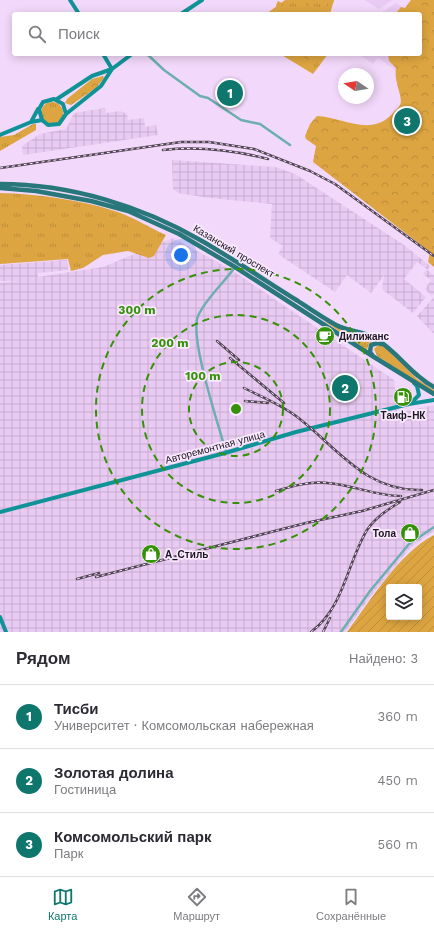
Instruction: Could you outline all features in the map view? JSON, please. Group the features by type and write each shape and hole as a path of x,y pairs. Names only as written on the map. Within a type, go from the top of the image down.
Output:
{"main road":[{"name":"Казанский проспект","path":"0,184 68,192 116,203 191,237 337,325 370,336 385,345 417,376 434,388"},
{"name":"Казанский проспект","path":"0,188 67,196 115,207 191,237"},
{"name":"Казанский проспект","path":"203,244 235,267 434,394"},
{"path":"374,357 370,352 371,345 378,343 385,345"}],"street":[{"path":"70,0 78,12"},
{"path":"184,12 202,0"},
{"path":"104,56 112,69"},
{"path":"31,122 41,105 46,100 57,99 92,76 112,69 129,56"},
{"path":"149,56 164,70 200,96 208,98 241,120 260,124 290,145"},
{"path":"103,72 106,66 106,59"},
{"path":"41,105 39,114 42,120 48,125 56,125 63,121 66,114 101,86 112,69"},
{"path":"57,99 63,104 66,114"},
{"path":"0,135 31,122 42,120"},
{"path":"226,452 201,357 196,325 202,308 235,267"},
{"path":"409,404 417,398 419,394 417,386 412,381"},
{"name":"Авторемонтная улица","path":"0,512 296,432 409,404 434,400"},
{"path":"341,632 370,591 410,544 434,527"},
{"path":"0,618 6,632"}],"shaded area":[{"path":"365,0 392,0 379,9"},
{"path":"396,3 409,12 382,12"},
{"path":"361,56 413,56 400,73 378,58 373,64"},
{"path":"105,108 106,113 120,111 127,114 128,120 144,118 145,127 156,125 158,135 23,155 22,146 40,134 66,129 74,113"},
{"path":"172,160 275,167 295,174 404,245 430,266 427,270 434,275 434,294 432,296 425,289 431,280 423,274 427,269 417,262 404,279 426,297 413,313 382,289 384,275 371,293 347,275 335,292 278,254 283,246 270,238 272,204 210,198 178,193 173,189"},
{"path":"173,238 230,269 394,380 398,413 434,405 434,531 411,547 373,593 345,632 0,632 0,283 16,281 0,281 0,265 67,260 68,270 38,273 38,277 103,267"},
{"path":"434,297 434,334 417,316"}],"green space":[{"path":"285,0 334,1 326,12 269,12"},
{"path":"305,0 313,0 310,5 311,8 315,6 315,9 319,12 310,12 307,10"},
{"path":"324,0 334,0 331,12 326,12 325,7 329,1"},
{"path":"411,0 434,0 434,267 428,262 430,252 313,162 316,146 306,139 305,136 310,124 317,116 366,125 376,124 384,120 398,108 401,101 396,77 396,68 389,61 388,56 422,56 422,12 397,12 401,7 405,8"},
{"path":"278,1 288,6 287,10 284,12 278,12 276,5"},
{"path":"283,56 326,56 313,74"},
{"path":"302,56 316,56 316,63 313,64"},
{"path":"103,76 104,78 96,88 71,105 65,103 67,99 92,79"},
{"path":"52,102 60,105 63,113 60,121 52,124 44,121 41,113 44,105"},
{"path":"33,124 36,124 36,130 0,151 0,137 14,135"},
{"path":"0,193 45,196 89,204 124,214 166,235 154,256 149,258 128,251 103,255 83,268 71,271 68,259 0,264"},
{"path":"324,321 375,340 369,343 367,350"},
{"path":"381,345 417,379 434,390 434,392 377,356 374,349"},
{"path":"434,535 434,632 347,632 386,579 421,543"}],"railway":[{"path":"0,168 181,142 209,142 254,149 310,171 335,184 434,256"},
{"path":"163,150 190,148 216,150 242,153 268,159"},
{"path":"217,341 239,360"},
{"path":"230,358 284,403"},
{"path":"244,388 277,404 296,416 339,454 368,476 384,484 402,489 422,490"},
{"path":"245,401 268,403"},
{"path":"276,491 302,484 321,483 337,484 392,496 401,496"},
{"path":"96,577 306,523 362,511 434,490"},
{"path":"311,632 331,611 344,584 354,556 367,530 382,514 400,502"},
{"path":"77,579 99,573"},
{"path":"323,632 330,618"}],"place":[{"name":"Тисби","path":"230,93"},
{"name":"Комсомольский парк","path":"407,121"},
{"name":"Дилижанс","path":"325,336"},
{"name":"Золотая долина","path":"345,388"},
{"name":"Таиф-НК","path":"403,397"},
{"name":"Тола","path":"410,533"},
{"name":"А_Стиль","path":"151,554"}]}
